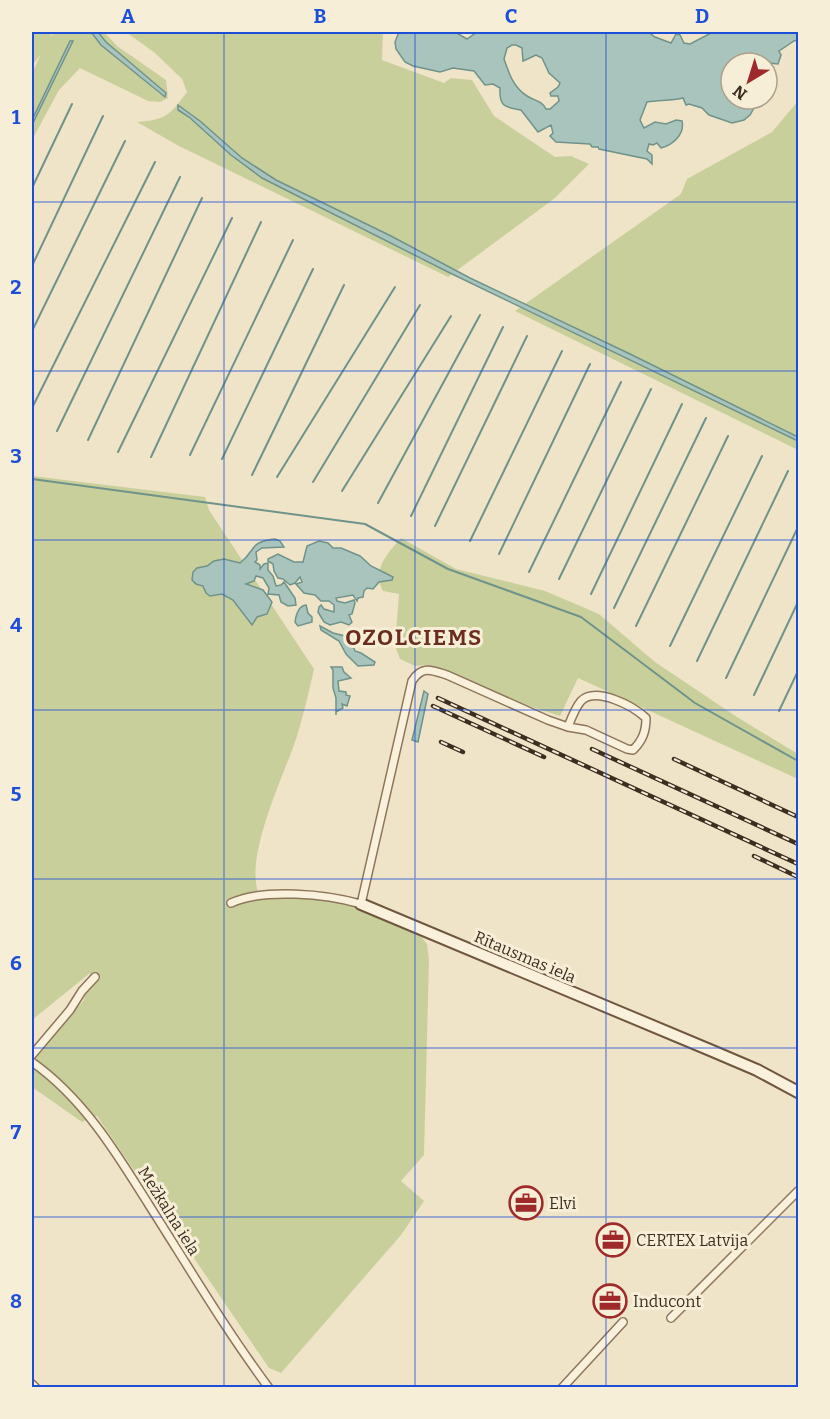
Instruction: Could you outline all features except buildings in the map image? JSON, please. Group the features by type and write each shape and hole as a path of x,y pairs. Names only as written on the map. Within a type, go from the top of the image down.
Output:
{"street":[{"path":"361,904 412,681 417,673 429,669 447,675 548,720 568,727 586,730 627,749 633,750 640,743 646,730 646,718 639,711 602,694 588,697 580,702 568,727"},
{"name":"Rītausmas iela","path":"231,903 260,894 310,897 361,904 748,1066 798,1092"},
{"path":"32,1055 95,977"},
{"name":"Mežkalna iela","path":"32,1062 64,1089 105,1136 217,1314 269,1388"},
{"path":"671,1318 798,1191"},
{"path":"562,1388 623,1322"},
{"path":"32,1384 36,1388"}],"green space":[{"path":"35,32 50,32 51,36 54,32 91,32 101,45 165,96 166,92 106,42 98,32 104,32 117,46 166,80 168,98 160,102 148,101 80,68 59,90 32,140 32,125 72,41 32,120 32,73 41,54 32,66 32,40"},
{"path":"126,32 383,32 382,60 444,83 451,78 472,80 494,116 555,157 571,156 589,164 555,198 448,277 179,146 137,122 155,120 166,115 187,92 182,79 155,53"},
{"path":"798,101 798,450 515,311 681,194 687,179 772,132"},
{"path":"32,476 205,497 209,510 314,669 297,736 260,841 256,863 256,883 261,898 347,903 419,934 427,944 429,960 424,1155 401,1181 424,1201 401,1235 281,1373 269,1368 97,1116 82,1122 32,1087 32,1063 83,1001 89,987 90,973 32,1020"},
{"path":"401,538 456,569 545,591 599,614 655,662 737,717 798,754 798,779 578,678 560,716 520,703 426,665 415,666 400,659 395,646 399,594 383,591 379,576 383,562"}],"water":[{"path":"91,32 98,32 106,42 166,93 165,97 101,45"},
{"path":"399,32 455,32 467,39 477,32 648,32 671,43 676,34 680,35 684,43 690,44 713,32 798,32 798,40 779,51 719,51 719,111 752,111 744,120 732,123 709,115 702,108 686,105 683,98 647,102 640,120 644,128 655,122 666,124 676,120 682,121 680,134 670,144 661,148 657,143 649,144 647,151 652,155 652,164 647,159 599,149 590,144 556,142 550,136 553,133 551,125 538,132 521,110 502,103 500,88 493,84 485,85 474,71 453,68 440,72 413,66 405,62 396,49 395,42","holes":["512,45 522,48 523,61 536,55 542,58 549,73 560,83 550,93 551,96 558,96 559,101 550,109 546,109 540,102 522,92 512,79 504,59 507,48"]},
{"path":"70,41 73,41 32,125 32,120"},
{"path":"178,105 242,158 276,180 391,236 470,278 798,437 798,441 450,273 262,178 178,110"},
{"path":"275,539 280,541 284,547 262,548 256,552 255,562 260,565 260,569 268,563 268,570 276,586 284,582 295,598 296,605 288,606 281,602 279,595 268,594 269,588 263,578 256,576 254,581 246,584 263,590 272,602 267,614 257,617 252,625 233,600 222,594 210,596 203,586 192,580 193,572 197,568 224,559 240,563 257,544"},
{"path":"319,541 360,556 371,566 393,577 392,580 379,582 373,589 367,588 363,597 358,598 357,601 353,595 336,598 337,601 345,603 354,600 352,614 349,615 352,622 349,625 341,622 330,625 324,622 318,612 319,607 321,605 324,609 334,612 334,605 329,601 321,601 315,595 304,593 296,584 302,582 300,577 290,585 278,578 273,564 268,561 278,554 294,562 303,562 307,546"},
{"path":"306,605 312,622 298,626 295,622 297,614 301,607"},
{"path":"320,626 333,633 349,637 355,651 375,662 374,665 358,666 346,654 339,641 321,630"},
{"path":"331,667 342,667 351,678 338,681 339,691 346,692 346,695 350,696 347,706 342,704 343,708 336,712 333,670"},
{"path":"424,691 428,694 418,742 412,740"}],"waterway":[{"path":"32,188 72,104"},
{"path":"32,266 103,116"},
{"path":"32,331 125,141"},
{"path":"32,408 155,162"},
{"path":"57,431 180,177"},
{"path":"88,440 202,198"},
{"path":"118,452 232,218"},
{"path":"151,457 261,222"},
{"path":"190,455 293,240"},
{"path":"222,459 313,269"},
{"path":"252,475 344,285"},
{"path":"277,477 395,287"},
{"path":"313,482 420,305"},
{"path":"378,503 480,315"},
{"path":"342,491 451,316"},
{"path":"411,516 503,327"},
{"path":"435,526 527,336"},
{"path":"470,541 562,351"},
{"path":"499,554 590,364"},
{"path":"529,572 621,382"},
{"path":"559,579 651,389"},
{"path":"591,594 682,404"},
{"path":"614,608 706,418"},
{"path":"636,626 728,436"},
{"path":"670,646 762,456"},
{"path":"697,661 788,471"},
{"path":"32,479 365,524 448,569 581,617 695,703 798,761"},
{"path":"726,678 798,527"},
{"path":"754,695 798,602"},
{"path":"779,711 798,671"}],"railway":[{"path":"438,698 798,864"},
{"path":"433,706 544,757"},
{"path":"441,742 463,752"},
{"path":"592,749 798,844"},
{"path":"674,759 798,817"},
{"path":"754,856 798,877"}],"place":[{"name":"Elvi","path":"526,1203"},
{"name":"CERTEX Latvija","path":"613,1240"},
{"name":"Inducont","path":"610,1301"}],"district":[{"name":"OZOLCIEMS","path":"414,637"}]}
